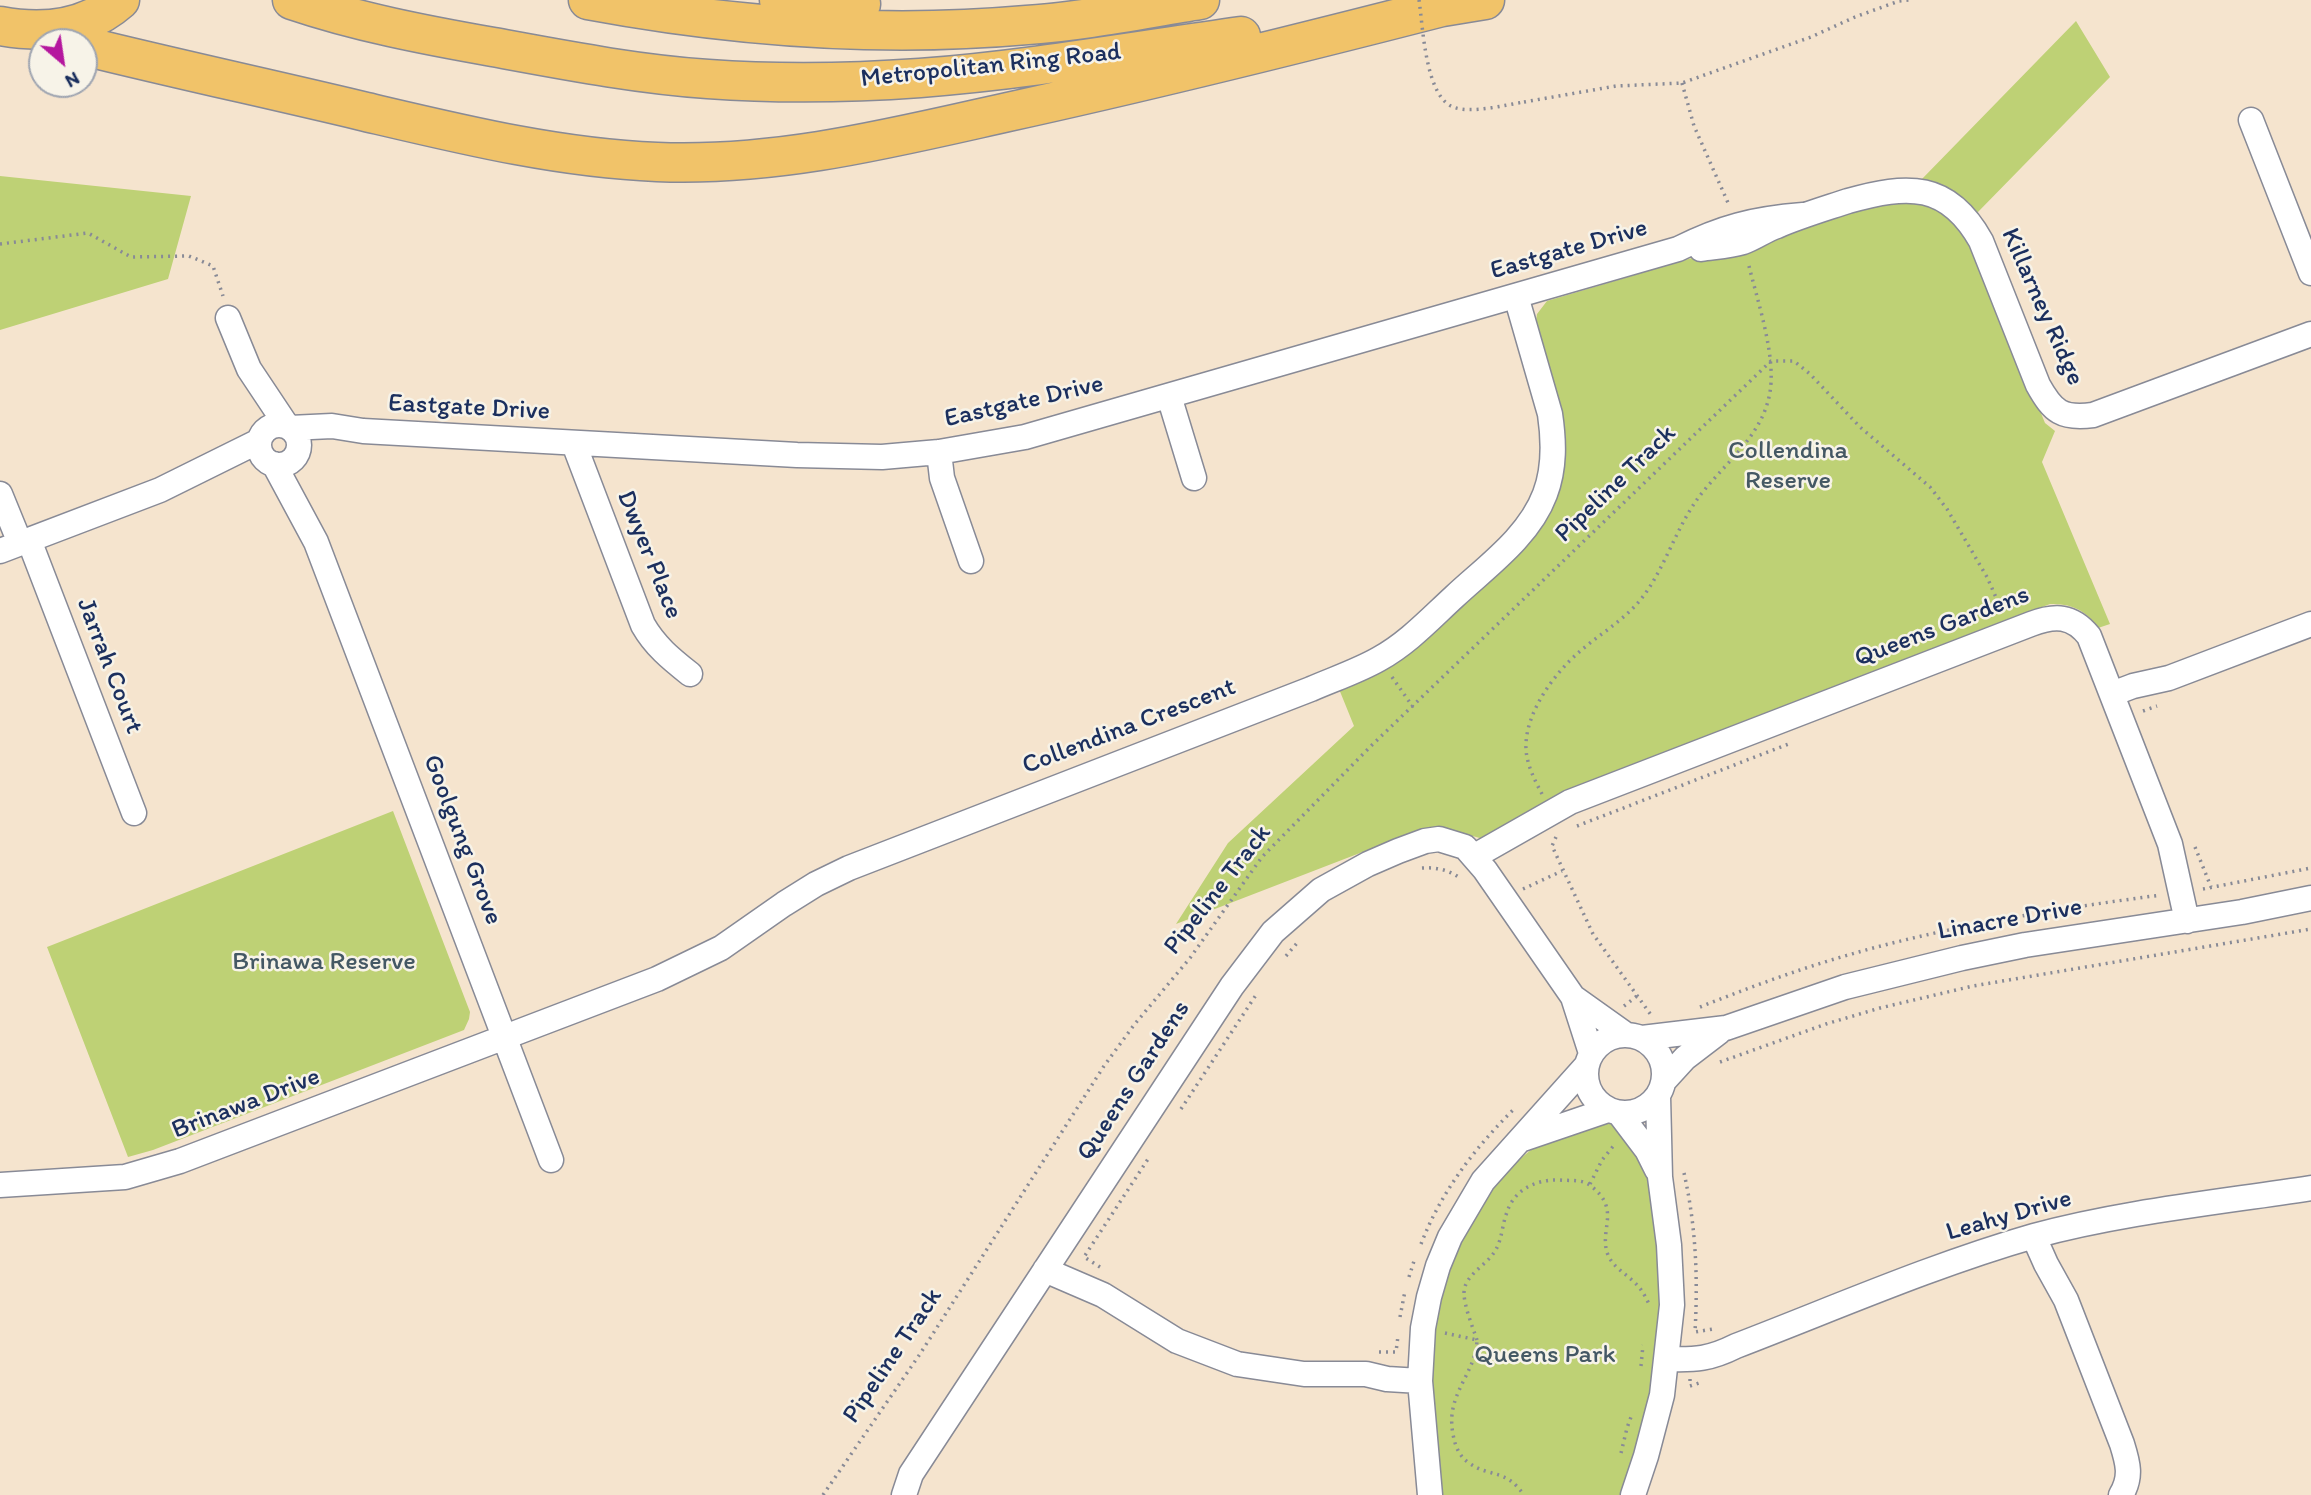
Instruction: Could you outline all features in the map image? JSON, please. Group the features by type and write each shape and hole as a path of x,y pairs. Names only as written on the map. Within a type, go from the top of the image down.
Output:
{"highway":[{"path":"9,28 67,27 88,21 120,0"},
{"name":"Metropolitan Ring Road","path":"292,0 376,24 554,58 683,76 777,81 919,78 990,71 1430,4 1485,0"},
{"name":"Metropolitan Ring Road","path":"587,0 719,21 874,31 1028,25 1200,0"},
{"path":"779,0 859,4 951,4 1020,0"},
{"path":"98,49 529,148 658,162 737,161 812,153 889,139 1181,73 1430,4"},
{"path":"9,28 28,33"}],"street":[{"path":"2251,120 2311,273"},
{"name":"Killarney Ridge","path":"1739,233 1873,194 1896,190 1931,192 1959,210 1982,241 2038,385 2047,401 2064,415 2093,415 2311,334"},
{"name":"Eastgate Drive","path":"160,490 243,468 332,426 363,431 574,444 882,457 939,452 1025,437 1739,233"},
{"name":"Collendina Crescent","path":"505,1037 690,964 721,948 816,884 884,853 1311,689 1379,659 1412,636 1525,529 1545,494 1551,473 1550,414 1516,296"},
{"name":"Goolgung Grove","path":"228,318 286,448 316,542 551,1160"},
{"name":"Goolgung Grove","path":"250,369 260,452 286,448"},
{"path":"1169,396 1194,478"},
{"path":"16,545 160,490 260,438"},
{"name":"Dwyer Place","path":"574,444 643,625 662,651 690,674"},
{"path":"939,452 942,478 971,561"},
{"name":"Jarrah Court","path":"0,494 16,545 134,813"},
{"name":"Queens Gardens","path":"904,1495 911,1474 1232,986 1273,932 1297,909 1321,890 1368,864 1425,841 1439,839 1465,847 1474,869 1547,823 1624,781 2046,618 2056,617 2074,622 2089,636 2170,844 2188,921"},
{"path":"2114,700 2133,686 2169,678 2311,624"},
{"path":"1474,869 1573,997 1653,1046 1664,1069 1661,1089 1660,1177 1671,1264 1672,1305 1661,1345 1655,1425 1633,1495"},
{"name":"Linacre Drive","path":"1634,1036 1677,1035 1726,1027 1844,987 1903,971 2025,945 2188,921 2311,898"},
{"path":"1573,997 1588,1060 1585,1080 1589,1092 1597,1102 1614,1112 1647,1150 1660,1177"},
{"name":"Linacre Drive","path":"1661,1089 1685,1058 1726,1027"},
{"path":"1430,1495 1420,1374 1423,1328 1429,1297 1450,1237 1483,1181 1600,1043 1612,1036 1634,1036"},
{"name":"Brinawa Drive","path":"0,1185 100,1180 149,1172 505,1037"},
{"path":"1520,1140 1614,1112 1641,1110 1661,1089"},
{"name":"Leahy Drive","path":"1661,1345 1736,1346 1953,1262 2042,1234 2115,1219 2311,1188"},
{"path":"2042,1234 2059,1262 2066,1300 2129,1465 2126,1487 2121,1495"},
{"path":"1051,1262 1105,1283 1177,1341 1237,1364 1304,1374 1369,1363 1387,1379 1420,1374"},
{"name":"Queens Gardens","path":"918,1495 921,1461"}],"path":[{"path":"1430,4 1433,85 1441,100 1453,107 1466,109 1616,86 1682,83 1811,37 1855,17 1909,0"},
{"path":"1677,1035 1667,1019 1653,1017 1593,934 1552,846 1526,744 1537,708 1562,669 1576,654 1635,606 1647,592 1679,527 1695,502 1751,437 1763,417 1772,380 1771,361 1739,233 1694,126 1682,83"},
{"path":"0,244 88,233 131,257 189,256 213,266 221,285 228,318"},
{"path":"1771,361 1794,361 1810,374 1860,427 1930,487 1947,509 1987,577 2010,632"},
{"name":"Pipeline Track","path":"823,1495 920,1354 1104,1066 1190,958 1262,857 1324,793 1771,361"},
{"path":"1379,659 1413,707"},
{"path":"1547,823 1801,739"},
{"path":"1410,872 1423,867 1434,867 1455,875 1474,869"},
{"path":"1718,1062 1837,1021 1973,986 2311,929"},
{"path":"1279,963 1305,936"},
{"path":"1179,1112 1259,991"},
{"path":"1409,1278 1428,1226 1449,1187 1489,1134 1519,1105"},
{"path":"1105,1283 1084,1257 1157,1146"},
{"path":"1524,1495 1516,1483 1508,1478 1469,1463 1455,1445 1452,1430 1454,1405 1475,1356 1477,1340 1464,1293 1466,1284 1496,1249 1511,1200 1530,1186 1542,1182 1582,1181 1590,1184 1607,1206 1609,1216 1606,1247 1609,1256 1613,1263 1636,1283 1651,1314"},
{"path":"1369,1363 1396,1352 1405,1290"},
{"path":"1423,1328 1477,1340"},
{"path":"1641,1369 1642,1348 1661,1345"},
{"path":"1620,1463 1627,1427 1635,1409"}],"green space":[{"path":"2076,21 2110,77 1977,213 1969,205 1921,180"},
{"path":"0,176 191,196 168,279 0,330"},
{"name":"Collendina Reserve","path":"1922,202 1949,215 1973,247 2045,423 2055,431 2042,462 2110,624 2098,628 2078,609 2050,604 1559,795 1497,834 1483,839 1445,828 1417,831 1176,924 1228,843 1354,726 1339,689 1382,671 1563,471 1564,429 1536,321 1537,314 1547,301 1877,203"},
{"name":"Brinawa Reserve","path":"393,811 470,1012 464,1030 153,1150 128,1157 47,947"},
{"name":"Queens Park","path":"1615,1122 1648,1172 1658,1241 1660,1285 1660,1329 1648,1411 1621,1495 1442,1495 1433,1412 1432,1362 1440,1301 1460,1242 1491,1190 1535,1147 1567,1128"}]}
